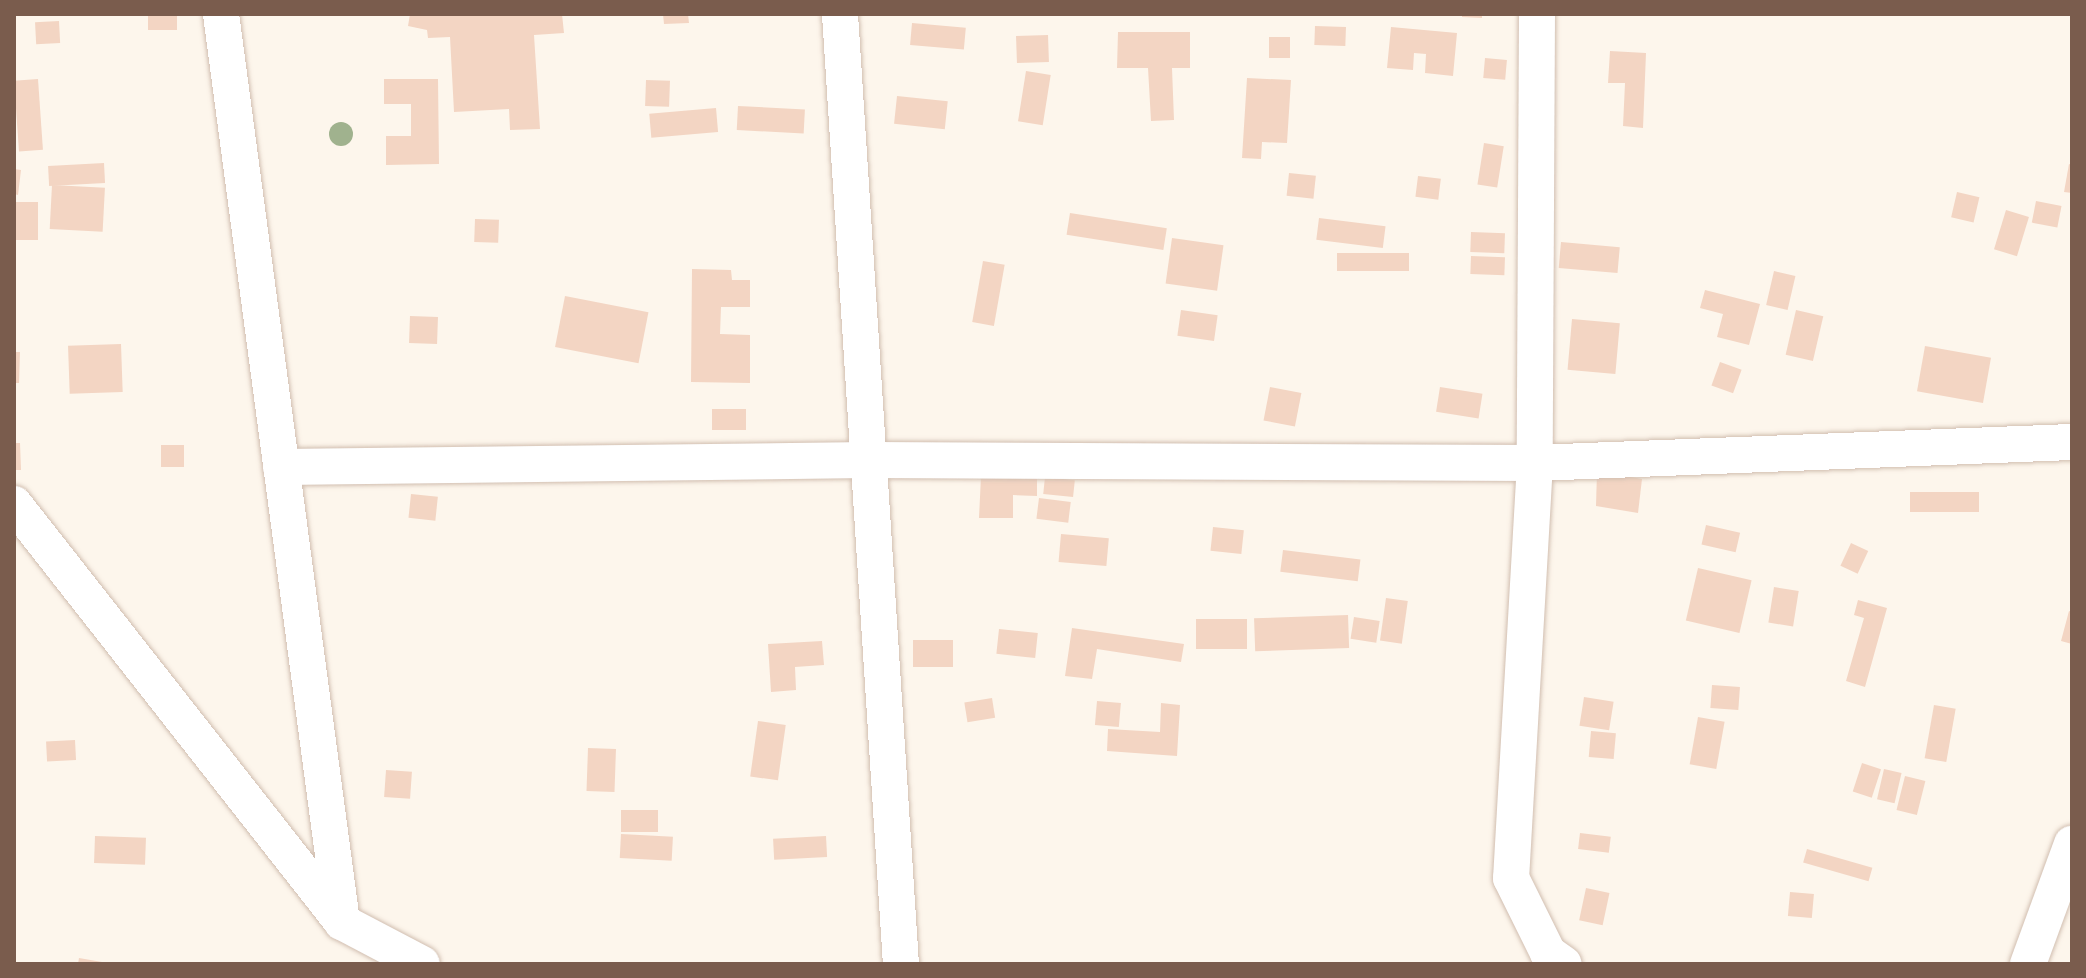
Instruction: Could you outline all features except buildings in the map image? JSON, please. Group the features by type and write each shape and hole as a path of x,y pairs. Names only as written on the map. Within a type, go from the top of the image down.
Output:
{"street":[{"path":"221,14 342,922"},
{"path":"840,14 901,964"},
{"path":"1537,14 1535,463 1511,878 1548,953 1564,964"},
{"path":"281,467 868,460 1535,463 2072,442"},
{"path":"14,504 342,922 422,964"},
{"path":"2028,964 2072,844"}]}
